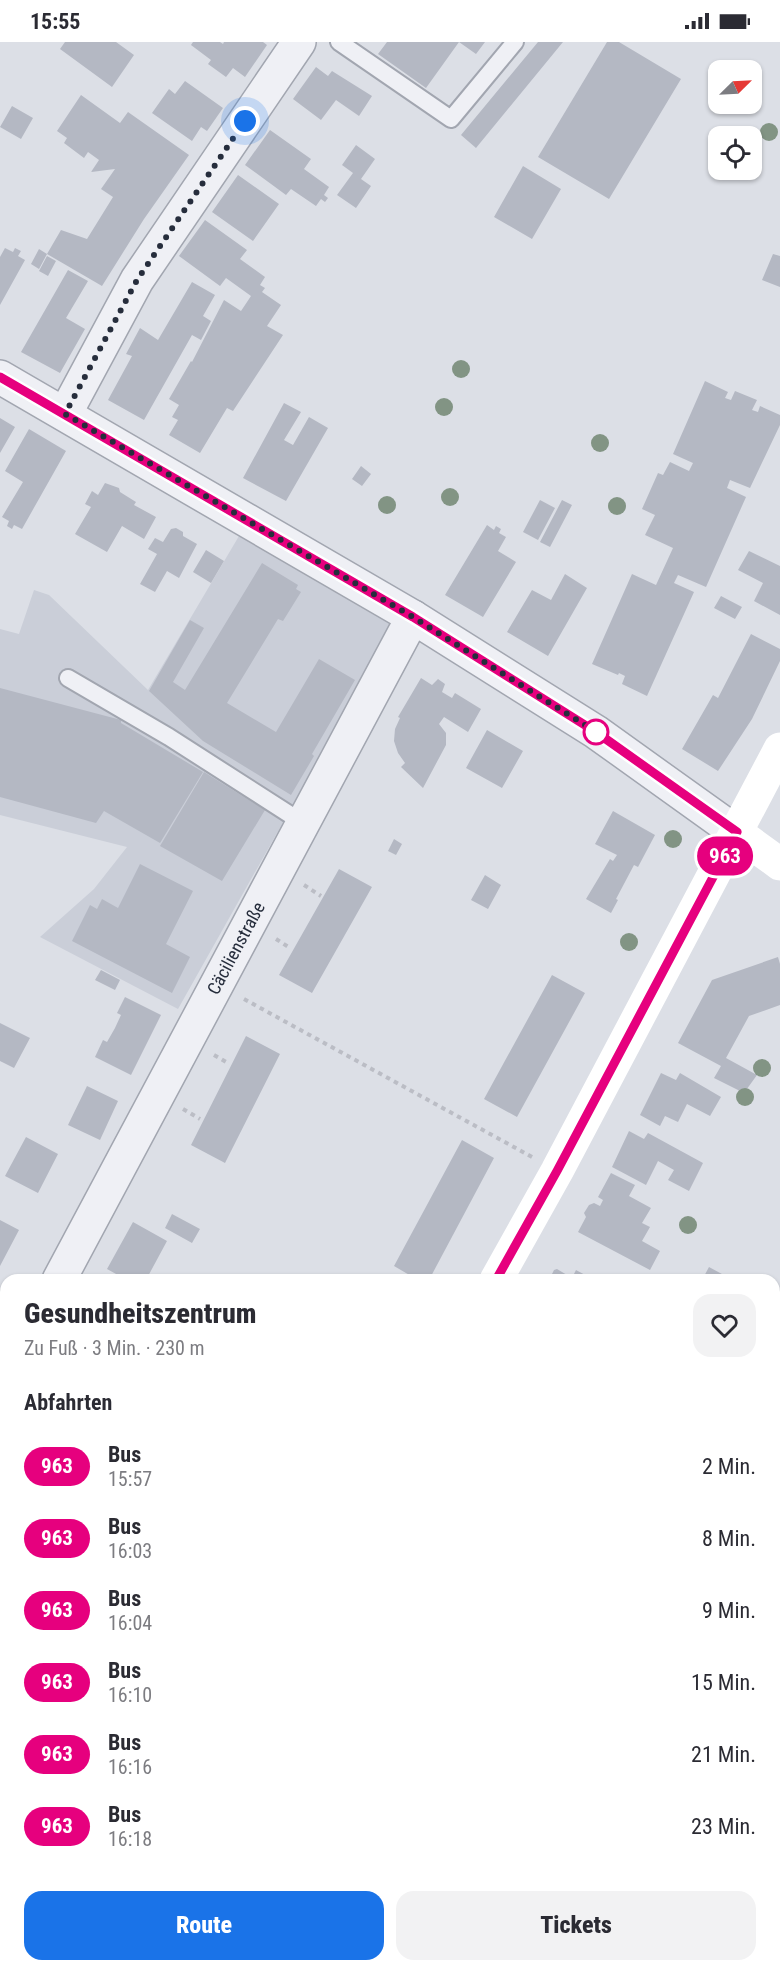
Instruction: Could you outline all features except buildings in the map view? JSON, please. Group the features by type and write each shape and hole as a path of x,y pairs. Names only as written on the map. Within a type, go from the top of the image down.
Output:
{"main road":[{"path":"499,1274 557,1171 780,749"},
{"path":"737,832 780,864"}],"street":[{"path":"65,414 137,280 299,42"},
{"path":"0,377 413,617 596,732 737,832"},
{"name":"Cäcilienstraße","path":"62,1274 413,617"}],"lane":[{"path":"339,42 451,119 515,42"},
{"path":"68,678 169,737 303,823"}],"path":[{"path":"217,984 557,1171"}],"shaded area":[{"path":"239,536 394,625 178,1009 40,937 94,889 127,847 0,815 0,629 19,634 34,590 49,595 148,690"}],"bus line":[{"name":"963","path":"0,377 413,617 596,732 737,832 557,1171 499,1274"}],"route":[{"path":"245,121 137,280 65,414 413,617 596,732"}]}
